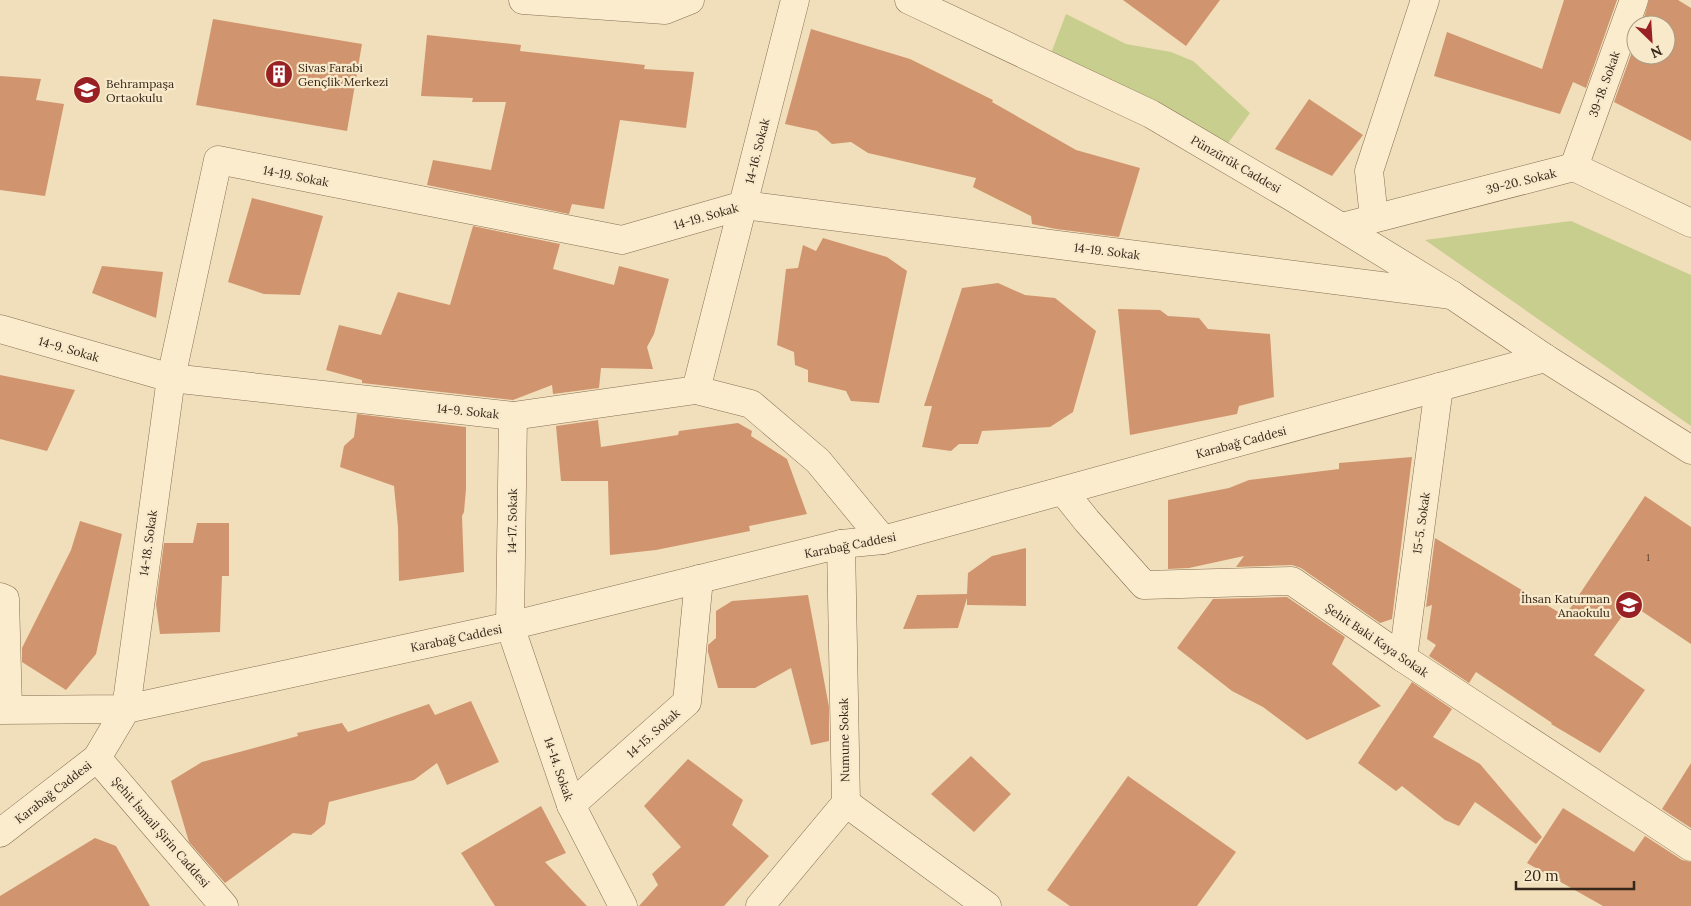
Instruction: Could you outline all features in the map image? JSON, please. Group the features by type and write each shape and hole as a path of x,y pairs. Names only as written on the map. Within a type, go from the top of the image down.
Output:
{"street":[{"path":"523,0 665,10 690,0"},
{"name":"14-16. Sokak","path":"696,390 795,0"},
{"name":"Pünzürük Caddesi","path":"909,0 1151,114 1342,227 1452,295 1545,358"},
{"name":"39-18. Sokak","path":"1574,167 1634,0"},
{"path":"1374,218 1369,171 1423,1"},
{"name":"14-19. Sokak","path":"171,378 218,160 622,240 744,204 1452,295"},
{"path":"1574,167 1691,223"},
{"name":"39-20. Sokak","path":"1342,227 1574,167"},
{"name":"14-9. Sokak","path":"0,329 171,378 513,416 696,390 751,404 818,461 883,540"},
{"path":"1545,358 1691,450"},
{"name":"Karabağ Caddesi","path":"0,833 97,758 126,709 510,626 841,544 883,540 1545,358"},
{"name":"14-18. Sokak","path":"126,709 171,378"},
{"name":"15-5. Sokak","path":"1403,658 1439,387"},
{"name":"14-17. Sokak","path":"510,626 513,416"},
{"name":"Şehit Baki Kaya Sokak","path":"1063,491 1144,585 1292,581 1403,658 1691,847"},
{"name":"Numune Sokak","path":"841,544 846,803"},
{"name":"14-15. Sokak","path":"571,805 687,702 699,579"},
{"path":"0,597 5,599 4,709 126,709"},
{"name":"14-14. Sokak","path":"510,626 571,805 623,906"},
{"name":"Şehit İsmail Şirin Caddesi","path":"97,758 224,906"},
{"path":"760,906 846,803 987,906"}],"green space":[{"path":"1066,14 1126,44 1171,52 1193,61 1250,113 1226,146 1050,56"},
{"path":"1571,221 1691,275 1691,426 1425,240"}],"building":[{"path":"1123,0 1220,0 1186,46"},
{"path":"1564,0 1617,0 1586,88 1573,82 1560,114 1434,76 1447,32 1542,69"},
{"path":"1649,0 1678,0 1691,8 1691,141 1614,102 1627,65 1676,65 1676,15 1645,15"},
{"name":"Sivas Farabi Gençlik Merkezi","path":"213,19 362,44 347,131 196,105"},
{"path":"811,29 910,59 993,100 992,102 1076,150 1140,168 1119,237 1032,224 1031,216 973,187 976,178 868,153 851,142 832,144 817,131 785,124"},
{"path":"427,35 521,45 520,51 645,65 644,69 694,72 686,128 620,120 604,209 572,204 569,214 427,185 433,160 491,170 506,102 472,102 473,98 421,96"},
{"path":"0,76 41,79 36,100 64,104 45,196 0,190"},
{"path":"1309,99 1363,135 1332,176 1275,149"},
{"path":"252,198 323,216 300,295 264,294 228,282"},
{"path":"473,226 560,244 553,269 614,285 619,266 669,279 654,334 647,347 653,369 601,368 599,388 553,394 552,385 513,400 362,383 362,380 326,370 339,325 381,335 398,292 450,305"},
{"path":"823,238 887,257 907,271 879,403 851,401 846,391 808,382 808,370 795,365 794,352 777,345 786,269 798,268 803,245 816,251"},
{"path":"102,266 163,272 156,318 92,293"},
{"path":"998,283 1025,295 1055,298 1096,331 1073,412 1050,427 982,431 978,444 959,444 951,451 922,447 932,406 924,406 962,288"},
{"path":"1118,309 1160,310 1168,316 1199,318 1208,329 1270,334 1274,397 1239,406 1237,414 1130,435"},
{"path":"0,375 75,390 47,451 0,439"},
{"path":"357,414 466,427 466,489 462,516 464,572 399,581 398,527 394,486 340,467 344,446 354,437"},
{"path":"598,420 601,447 678,435 679,431 738,423 752,431 751,436 787,459 807,514 749,526 750,531 656,550 610,555 608,481 561,481 556,426"},
{"path":"1412,457 1392,619 1380,623 1301,568 1292,565 1236,567 1244,556 1189,568 1168,569 1168,500 1229,488 1249,480 1339,469 1339,463"},
{"path":"1645,496 1691,527 1691,644 1631,604 1594,655 1645,690 1600,753 1551,724 1476,672 1469,683 1429,656 1436,645 1427,639 1432,605 1426,607 1435,538 1565,616"},
{"path":"80,521 122,534 96,654 66,690 22,662 22,648 71,550"},
{"path":"197,523 229,523 229,576 222,576 220,632 160,634 156,604 164,543 193,543"},
{"path":"1026,548 1026,606 967,605 967,598 958,628 903,629 917,595 967,594 968,573 992,556"},
{"path":"808,595 829,707 829,741 811,745 791,668 755,688 718,688 708,652 708,645 716,638 716,611 732,601"},
{"path":"1287,597 1345,637 1332,664 1381,706 1307,740 1263,707 1232,691 1177,648 1213,599"},
{"path":"1412,682 1452,709 1433,737 1480,764 1542,837 1536,844 1475,802 1459,826 1445,820 1402,786 1396,791 1358,763"},
{"path":"471,701 499,762 447,785 437,763 414,780 329,802 325,824 311,835 293,833 225,883 189,842 171,781 202,762 298,736 297,733 342,723 348,732 429,704 435,715"},
{"path":"971,756 1011,794 974,832 931,794"},
{"path":"688,759 743,800 732,825 769,856 724,906 639,906 658,885 652,874 681,847 644,806"},
{"path":"1691,763 1691,828 1662,809"},
{"path":"1128,776 1236,852 1197,906 1070,906 1047,890"},
{"path":"541,806 566,853 545,862 587,906 495,906 461,853"},
{"path":"1563,808 1634,852 1645,836 1682,860 1691,862 1691,906 1603,906 1527,863"},
{"path":"95,838 116,846 150,906 0,906 0,896"}],"place":[{"name":"Sivas Farabi Gençlik Merkezi","path":"279,74"},
{"name":"Behrampaşa Ortaokulu","path":"87,90"},
{"name":"İhsan Katurman Anaokulu","path":"1629,605"}]}
